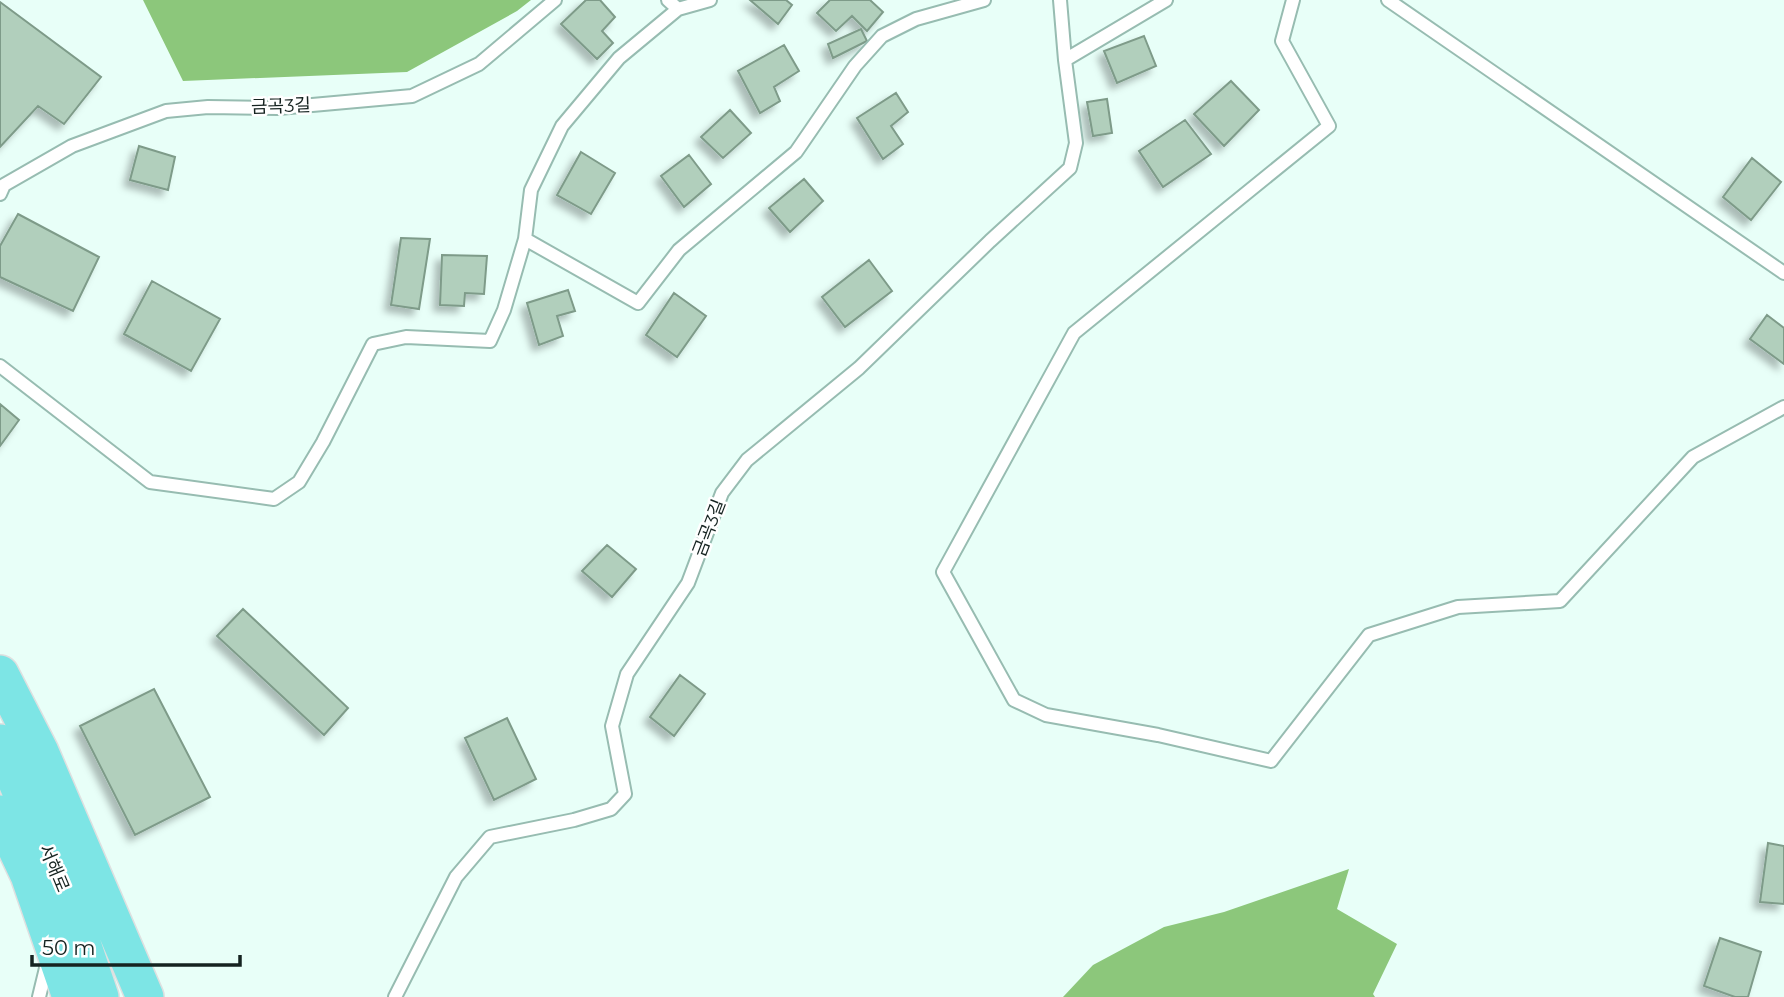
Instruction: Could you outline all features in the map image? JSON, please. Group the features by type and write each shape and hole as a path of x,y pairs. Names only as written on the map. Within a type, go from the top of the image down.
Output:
{"main road":[{"path":"0,674 40,752 145,997"},
{"name":"서해로","path":"0,743 65,893 100,997"},
{"name":"서해로","path":"0,814 29,874 71,997"}],"lane":[{"name":"금곡3길","path":"0,194 4,185 72,146 166,111 208,107 279,108 412,96 479,64 555,0"},
{"path":"0,366 150,482 274,499 299,482 323,442 373,344 406,337 491,341 504,310 525,239 531,190 562,126 619,58 673,5 710,0"},
{"path":"525,239 638,303 679,250 796,152 855,66 882,36 916,19 984,0"},
{"name":"금곡3길","path":"394,997 456,877 489,837 574,820 611,808 625,794 612,726 627,674 688,583 722,493 747,460 859,368 1070,168 1076,144 1060,0"},
{"path":"1293,0 1282,41 1329,126 1074,332 943,572 1014,700 1046,715 1158,735 1271,761 1369,635 1458,607 1560,601 1693,457 1784,407"},
{"path":"1388,0 1784,273"},
{"path":"1065,60 1156,2"},
{"path":"39,997 52,943"}],"green space":[{"path":"143,0 531,0 517,11 407,72 183,81"},
{"path":"1349,869 1337,909 1397,944 1373,994 1375,997 1063,997 1093,965 1164,927 1224,912"}],"building":[{"path":"586,0 600,0 615,17 602,31 613,43 597,59 561,24"},
{"path":"750,0 786,0 792,5 778,24"},
{"path":"830,0 870,0 883,12 867,31 852,16 836,31 817,13"},
{"path":"0,2 101,77 64,124 38,106 0,147"},
{"path":"861,29 867,41 833,58 828,44"},
{"path":"1144,36 1156,66 1117,83 1104,51"},
{"path":"784,45 799,71 774,87 780,101 760,113 738,71"},
{"path":"1231,81 1259,110 1224,146 1194,114"},
{"path":"896,93 908,112 891,126 903,144 883,159 857,118"},
{"path":"1107,99 1112,133 1093,136 1087,102"},
{"path":"730,110 751,133 723,158 701,137"},
{"path":"1185,120 1211,154 1163,187 1139,151"},
{"path":"139,146 175,157 168,190 130,180"},
{"path":"581,152 615,173 591,214 557,195"},
{"path":"689,155 711,184 684,207 661,176"},
{"path":"1752,158 1781,182 1751,220 1723,197"},
{"path":"804,179 823,201 790,232 769,208"},
{"path":"18,214 99,257 73,311 0,277 0,246"},
{"path":"401,238 430,239 419,309 391,305"},
{"path":"442,255 487,256 484,294 465,293 464,306 440,305"},
{"path":"869,260 892,291 845,327 822,297"},
{"path":"152,281 220,319 191,371 124,334"},
{"path":"568,290 575,311 557,316 563,336 539,345 527,303"},
{"path":"674,293 706,316 677,357 646,335"},
{"path":"1767,315 1784,328 1784,364 1750,339"},
{"path":"0,404 19,420 0,446"},
{"path":"607,545 636,569 612,597 582,571"},
{"path":"243,609 348,708 324,735 217,636"},
{"path":"680,675 705,694 674,736 650,717"},
{"path":"154,689 210,797 135,835 80,726"},
{"path":"507,718 536,779 494,800 465,738"},
{"path":"1768,843 1784,846 1784,904 1760,902"},
{"path":"1720,938 1761,952 1748,997 1735,997 1704,986"}]}
